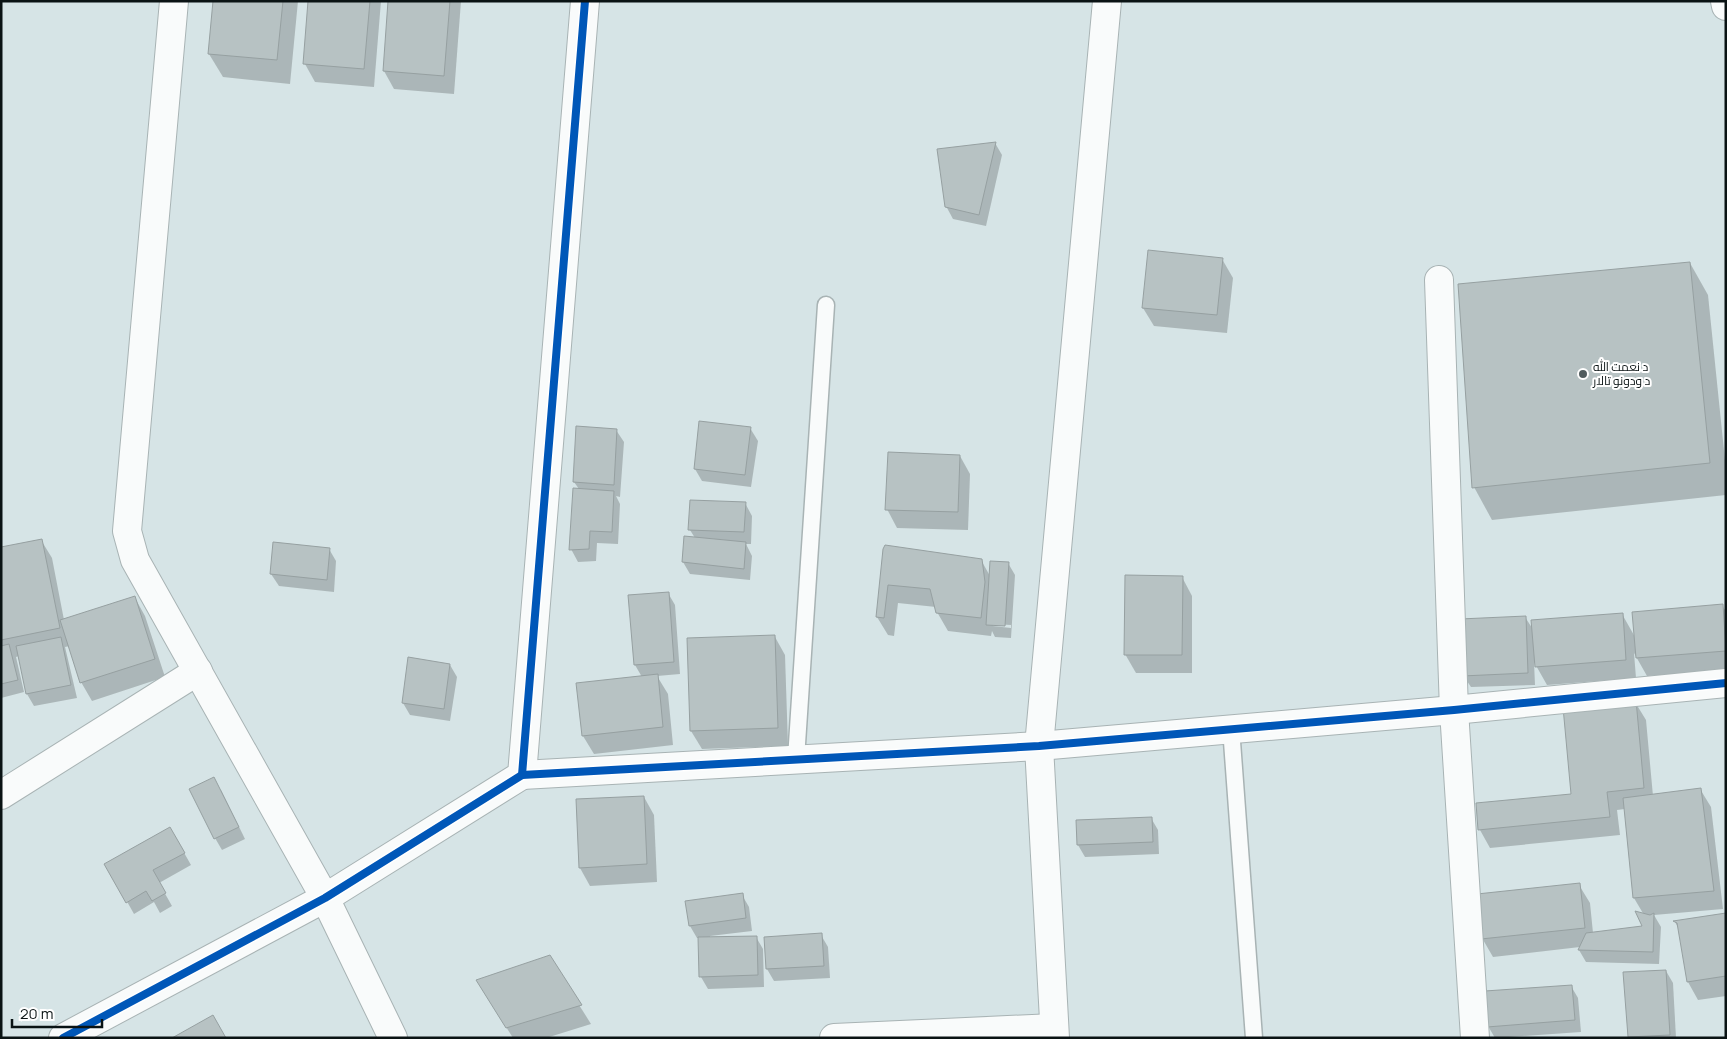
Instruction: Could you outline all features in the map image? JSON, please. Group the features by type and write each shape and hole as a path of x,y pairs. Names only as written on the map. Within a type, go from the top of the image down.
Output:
{"street":[{"path":"174,1 127,531 135,560 325,898 393,1038"},
{"path":"522,775 585,1"},
{"path":"834,1038 1054,1033 1039,746 1106,1"},
{"path":"1725,1 1726,6"},
{"path":"1439,280 1454,710 1475,1038"},
{"path":"1,795 198,671"},
{"path":"63,1038 325,898 522,775 1039,746 1454,710 1726,682"}],"lane":[{"path":"796,759 826,305"},
{"path":"1231,728 1254,1038"}],"building":[{"path":"213,1 283,1 277,60 208,54"},
{"path":"308,1 370,1 364,69 303,64"},
{"path":"388,1 450,1 444,76 383,71"},
{"path":"996,142 979,215 945,207 937,149"},
{"path":"1148,250 1223,258 1217,315 1142,308"},
{"name":"د نعمت الله د ودونو تالار","path":"1690,262 1710,463 1472,488 1458,284"},
{"path":"699,421 751,427 745,475 694,469"},
{"path":"576,426 617,429 614,485 573,482"},
{"path":"888,452 960,455 958,512 885,510"},
{"path":"573,488 614,491 612,532 590,531 589,549 569,550"},
{"path":"690,500 746,502 744,532 688,530"},
{"path":"684,536 746,542 744,569 682,562"},
{"path":"42,539 60,628 1,640 1,547"},
{"path":"273,542 330,548 327,580 270,574"},
{"path":"885,545 982,559 985,582 981,618 936,613 930,589 888,585 884,618 876,617"},
{"path":"990,561 1009,562 1005,626 986,625"},
{"path":"1125,575 1183,576 1182,655 1124,655"},
{"path":"669,592 674,662 634,665 628,595"},
{"path":"135,596 155,659 80,683 60,620"},
{"path":"1723,604 1726,651 1636,658 1632,612"},
{"path":"1623,613 1626,660 1535,667 1531,620"},
{"path":"1526,616 1528,673 1462,676 1460,619"},
{"path":"775,635 778,728 690,731 687,638"},
{"path":"61,637 71,685 26,694 16,646"},
{"path":"9,644 18,680 1,684 1,646"},
{"path":"408,657 450,664 444,709 402,703"},
{"path":"658,674 663,727 582,736 576,683"},
{"path":"1636,700 1644,788 1607,792 1610,817 1478,830 1476,803 1571,794 1563,707"},
{"path":"214,777 239,827 214,839 189,789"},
{"path":"1701,788 1714,891 1633,898 1623,798"},
{"path":"644,796 647,864 579,868 576,799"},
{"path":"1152,817 1153,842 1077,845 1076,820"},
{"path":"170,827 185,853 153,870 166,893 152,901 146,891 126,903 104,864"},
{"path":"1580,883 1585,928 1481,939 1477,894"},
{"path":"743,893 746,918 689,926 685,901"},
{"path":"1635,911 1650,915 1654,913 1653,952 1578,950 1586,933 1642,926"},
{"path":"1726,913 1726,976 1687,982 1677,923 1673,921"},
{"path":"822,933 824,966 766,969 764,937"},
{"path":"757,936 758,975 699,977 698,937"},
{"path":"550,955 582,1005 506,1028 476,980"},
{"path":"1666,970 1670,1035 1628,1037 1623,972"},
{"path":"1572,985 1575,1020 1487,1027 1485,991"},
{"path":"213,1015 226,1038 172,1038"}],"cycle path":[{"path":"63,1038 325,898 522,775 585,1"},
{"path":"522,775 1039,746 1454,710 1726,683"}],"place":[{"name":"د نعمت الله د ودونو تالار","path":"1583,374"}]}
